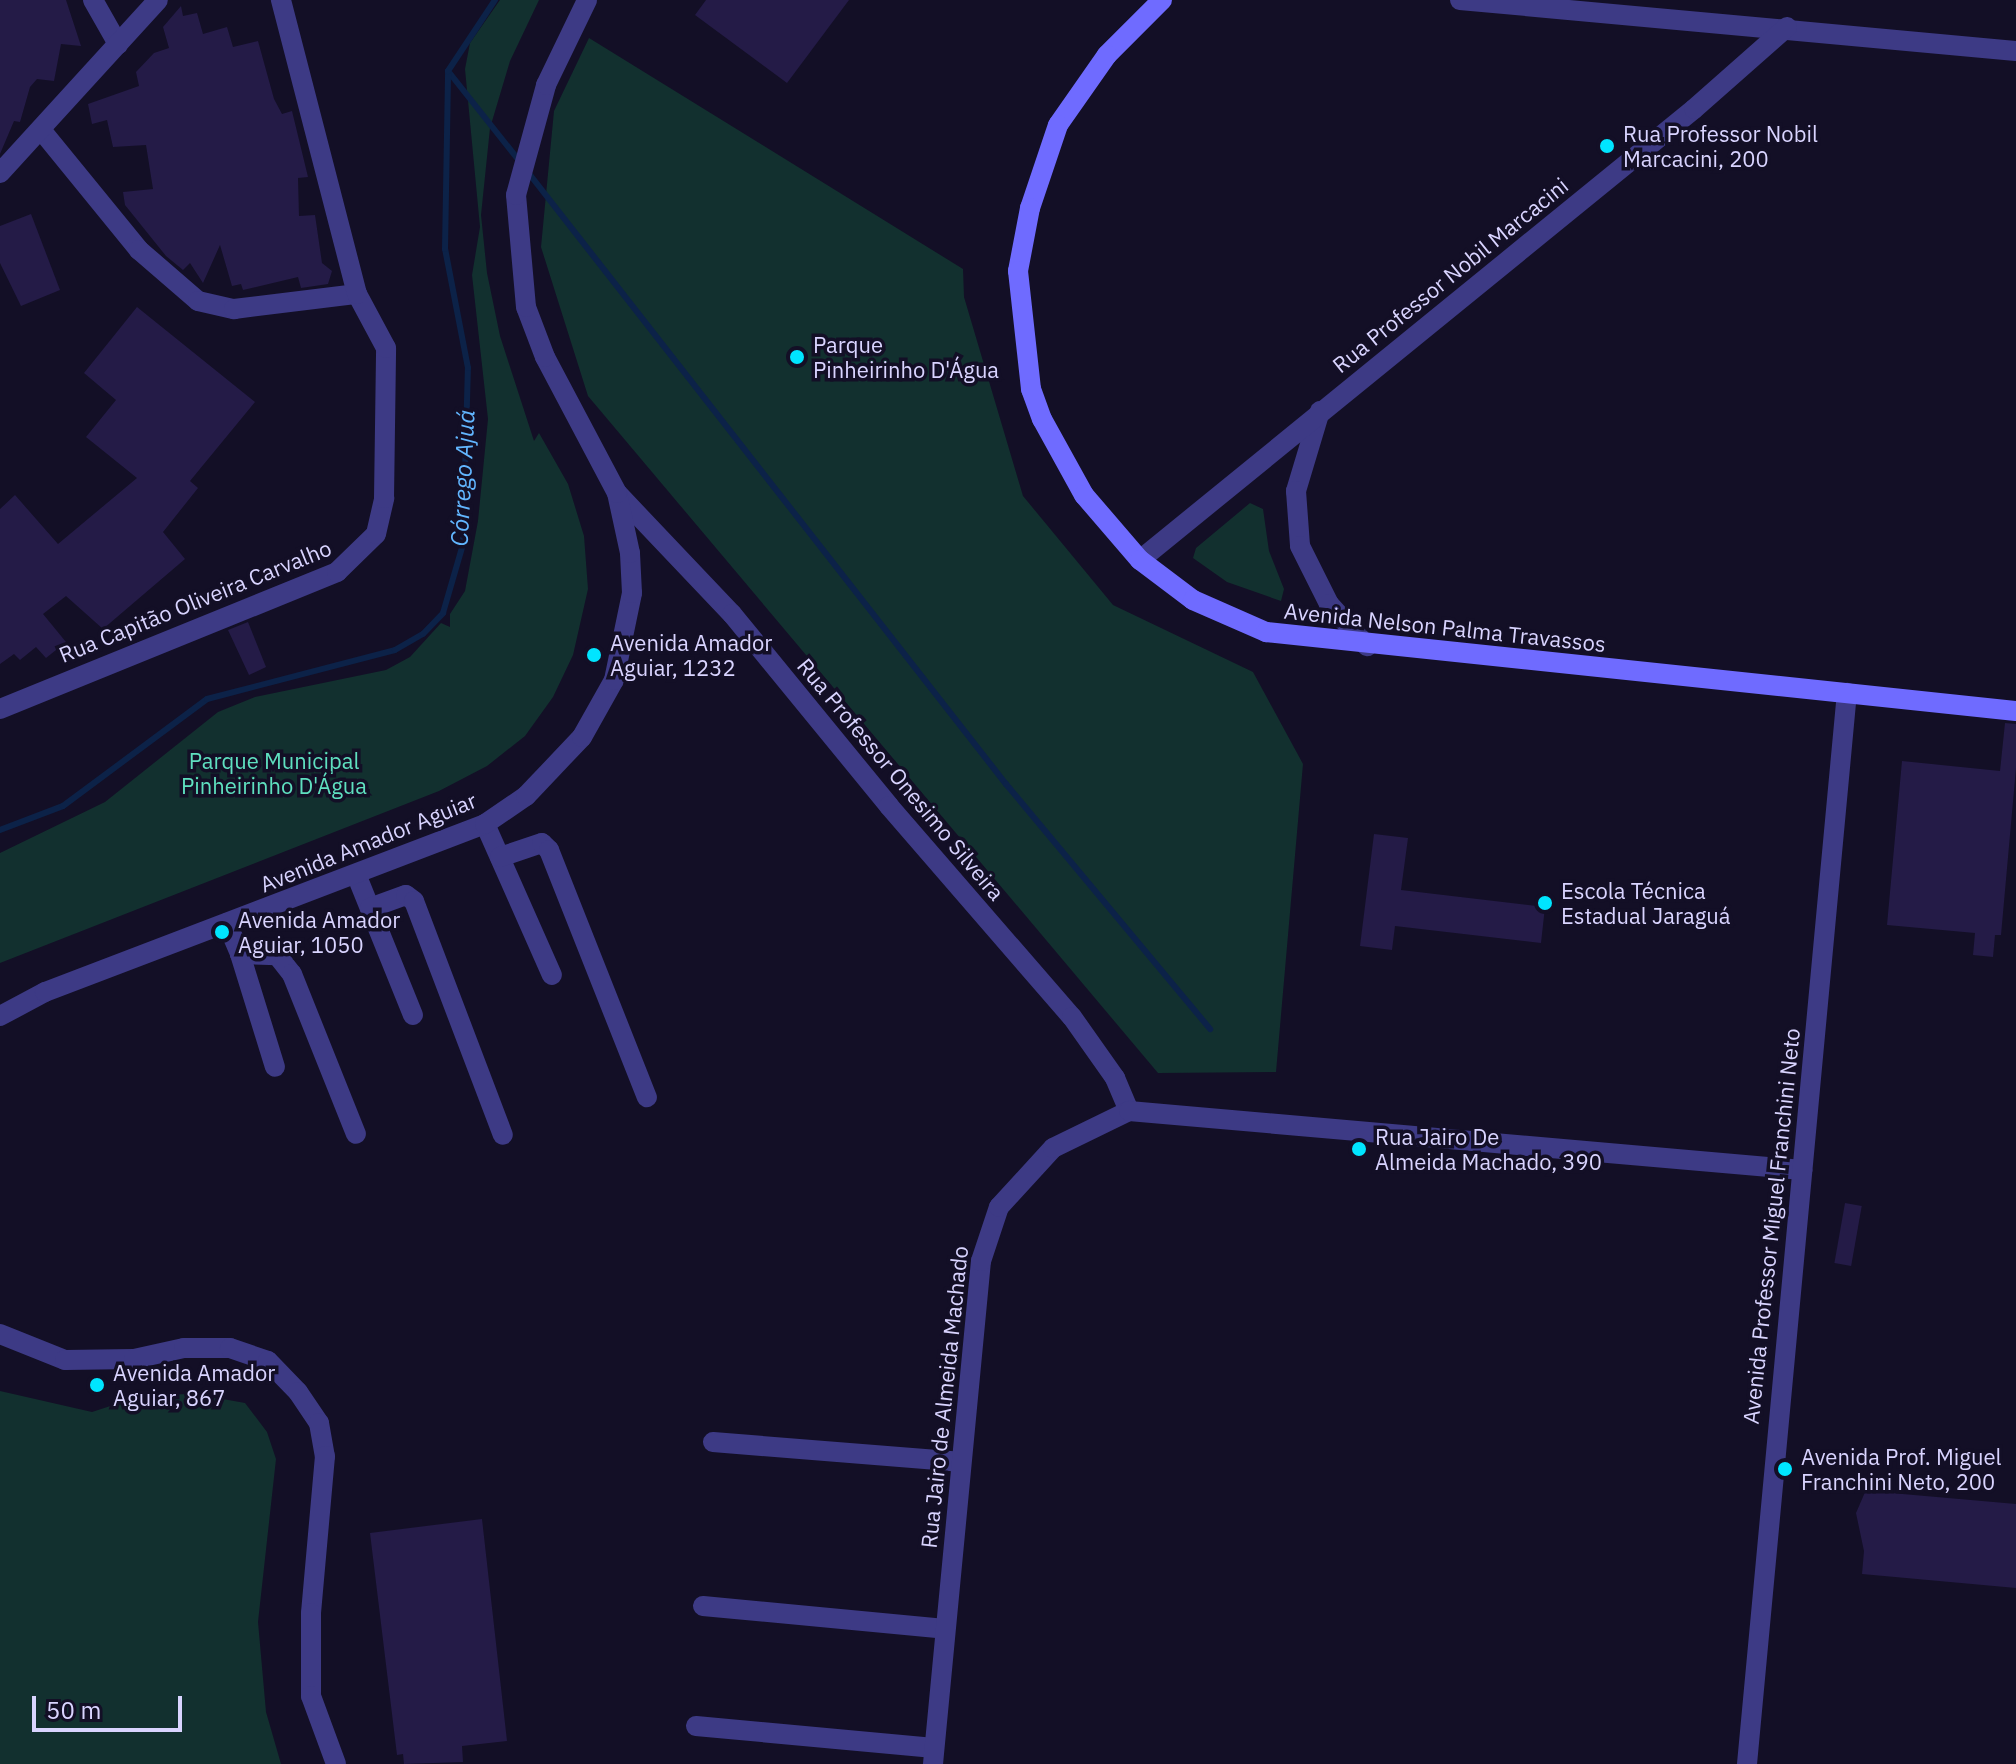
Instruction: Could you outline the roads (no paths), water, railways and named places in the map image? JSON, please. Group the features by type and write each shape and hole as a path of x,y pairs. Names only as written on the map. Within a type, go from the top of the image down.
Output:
{"street":[{"path":"93,0 118,44"},
{"path":"0,173 42,131 158,0"},
{"name":"Rua Capitão Oliveira Carvalho","path":"0,709 318,580 365,550 376,534 384,498 386,348 357,294 281,0"},
{"name":"Avenida Amador Aguiar","path":"0,1016 45,992 485,824 526,796 582,737 614,680 632,593 630,553 617,493 545,357 526,307 518,258 516,195 526,143 561,49 587,0"},
{"name":"Avenida Nelson Palma Travassos","path":"1162,0 1107,55 1058,125 1030,208 1018,271 1028,374 1042,419 1084,495 1140,560 1193,600 1266,632 1367,646 2016,711"},
{"path":"1460,0 1787,27 2016,51"},
{"name":"Rua Professor Nobil Marcacini","path":"1140,560 1694,109 1787,27"},
{"path":"42,131 139,250 198,301 234,309 357,294"},
{"path":"1320,411 1296,491 1300,546 1329,604 1367,646"},
{"name":"Rua Professor Onesimo Silveira","path":"617,493 722,602 889,806 1072,1017 1115,1078 1129,1111"},
{"name":"Avenida Professor Miguel Franchini Neto","path":"1747,1764 1847,693"},
{"path":"485,824 552,975"},
{"path":"500,857 542,843 549,850 647,1097"},
{"path":"356,874 413,1015"},
{"path":"370,908 406,895 414,901 503,1135"},
{"path":"227,923 240,954 275,1067"},
{"path":"240,954 277,955 292,974 356,1134"},
{"path":"1129,1111 1802,1170"},
{"name":"Rua Jairo de Almeida Machado","path":"934,1756 959,1462 989,1225 1018,1181 1053,1148 1129,1111"},
{"path":"0,1334 65,1360 134,1359 184,1348 230,1348 268,1361 298,1392 319,1423 325,1456 311,1613 311,1696 336,1764"},
{"path":"713,1442 959,1462"},
{"path":"703,1606 945,1629"},
{"path":"696,1726 934,1756"}],"waterway":[{"name":"Córrego Ajuá","path":"0,830 63,806 207,699 395,650 423,634 443,613 463,544 468,368 445,249 448,71 495,0"},
{"path":"448,71 520,162"},
{"path":"527,171 1006,784 1210,1029"}],"place":[{"name":"Rua Professor Nobil Marcacini, 200","path":"1607,146"},
{"name":"Parque Pinheirinho D'Água","path":"797,357"},
{"name":"Avenida Amador Aguiar, 1232","path":"594,655"},
{"name":"Escola Técnica Estadual Jaraguá","path":"1545,903"},
{"name":"Avenida Amador Aguiar, 1050","path":"222,932"},
{"name":"Rua Jairo De Almeida Machado, 390","path":"1359,1149"},
{"name":"Avenida Amador Aguiar, 867","path":"97,1385"},
{"name":"Avenida Prof. Miguel Franchini Neto, 200","path":"1785,1469"}],"park label":[{"name":"Parque Municipal Pinheirinho D'Água","path":"274,772"}]}
